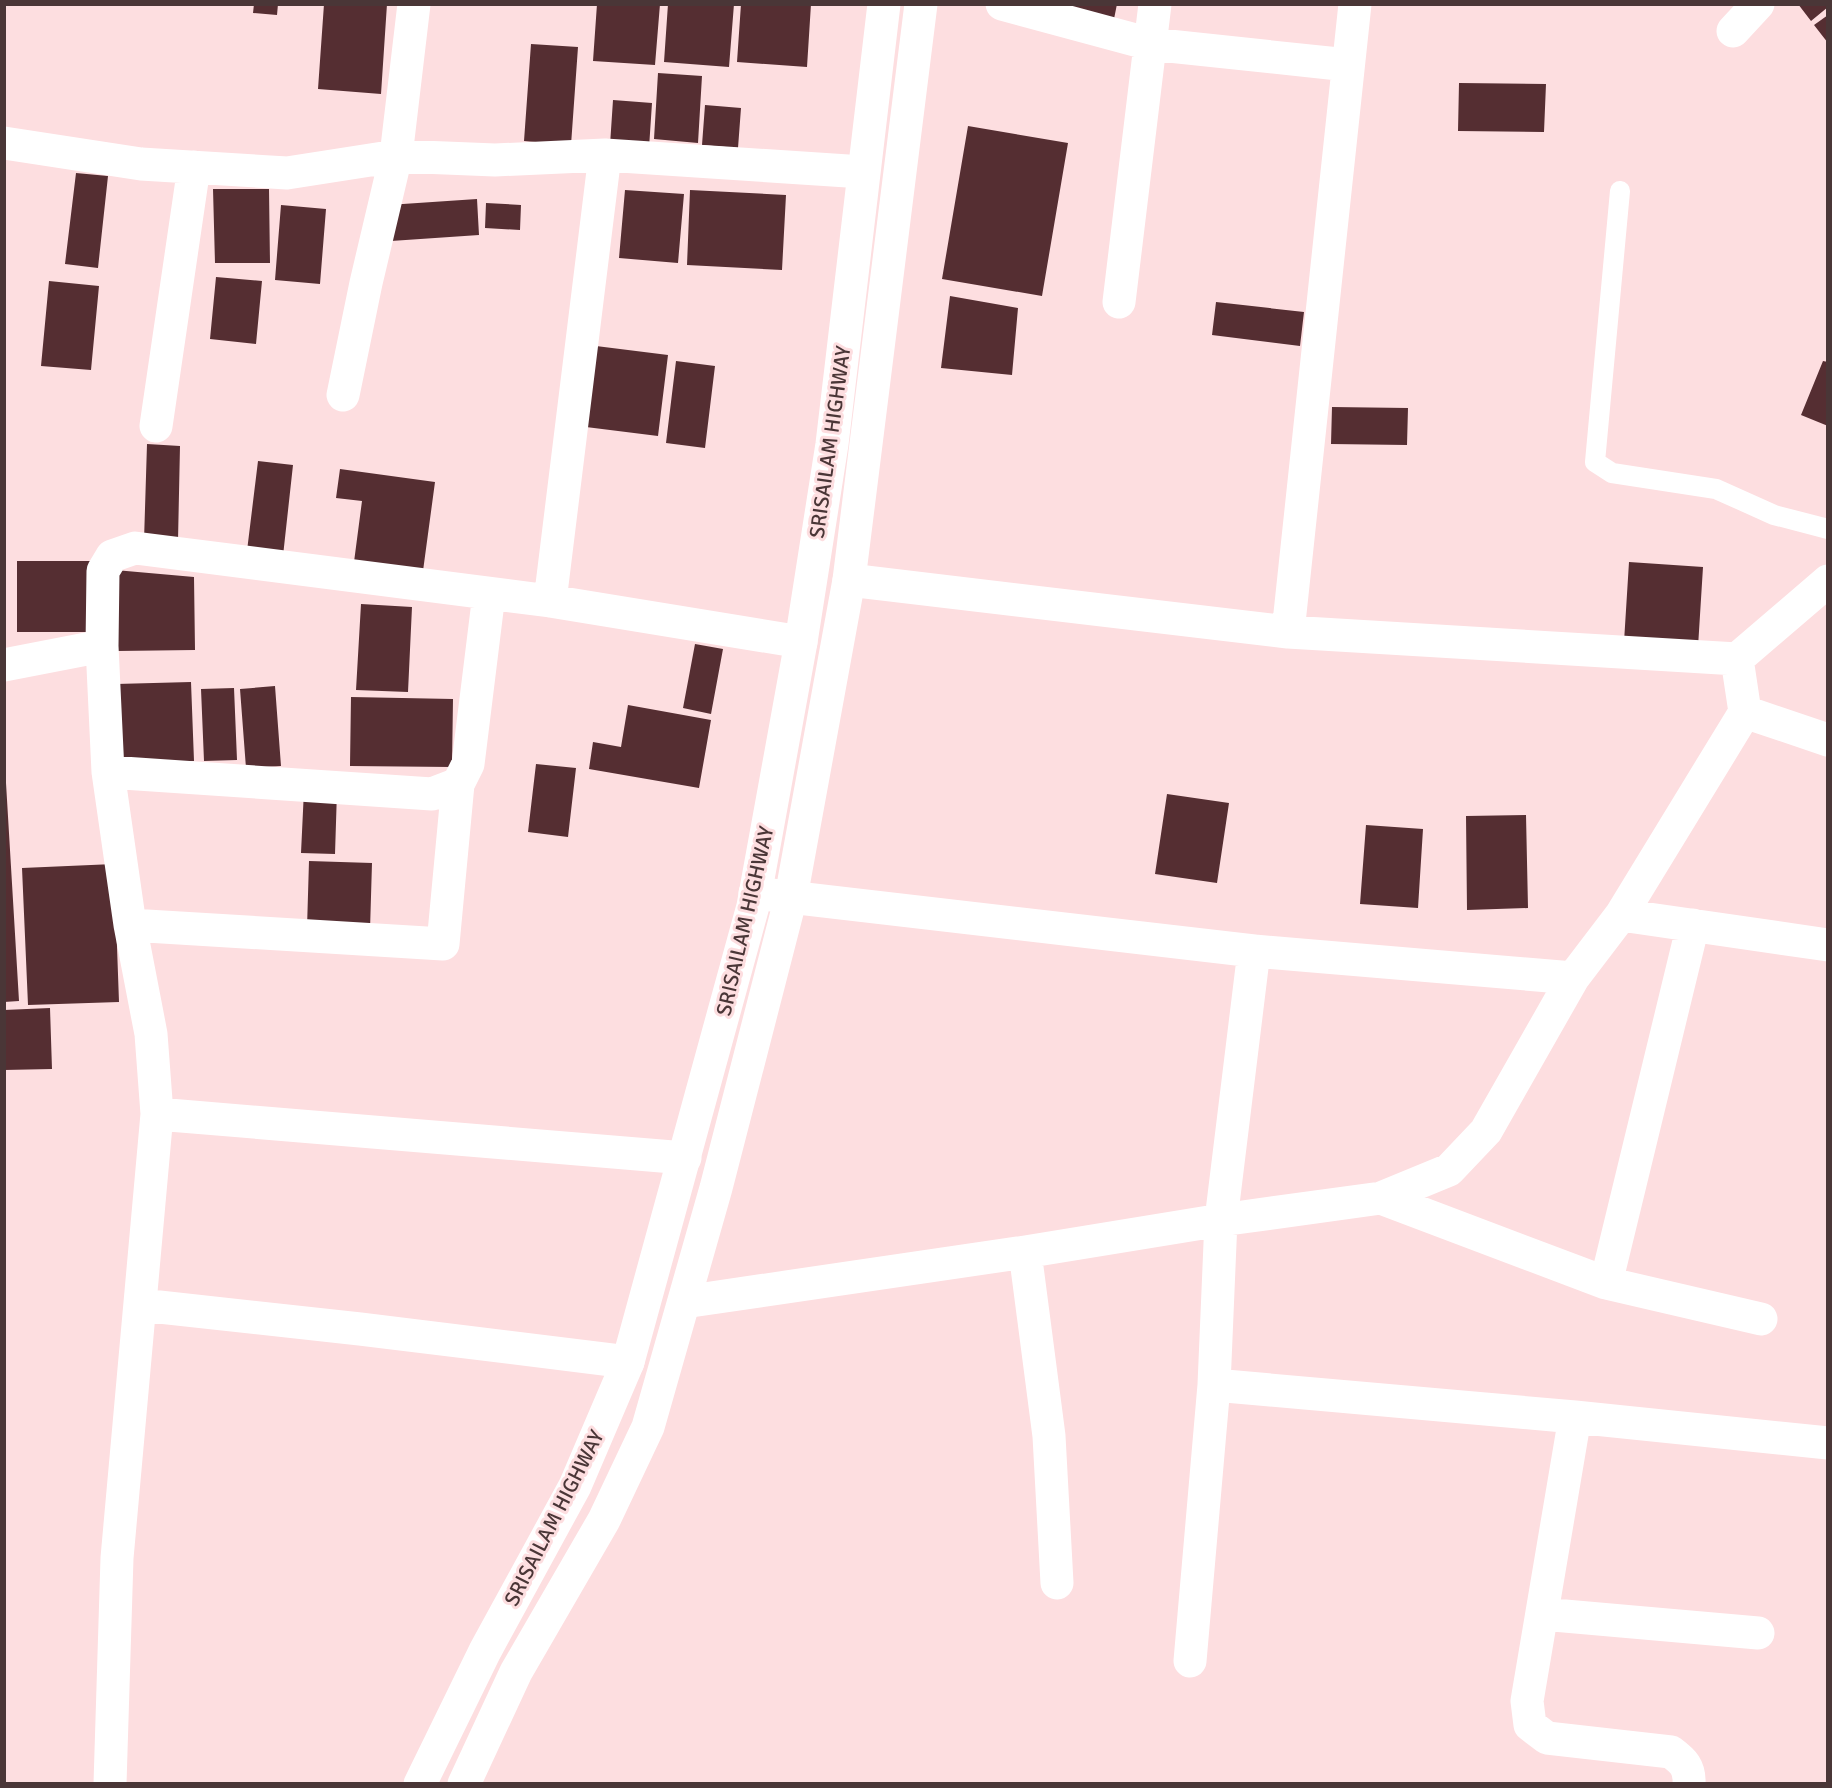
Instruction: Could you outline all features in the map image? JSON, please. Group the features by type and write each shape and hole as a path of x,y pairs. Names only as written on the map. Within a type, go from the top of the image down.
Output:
{"main road":[{"path":"343,395 396,156 414,4"},
{"name":"SRISAILAM HIGHWAY","path":"420,1784 485,1651 576,1486 628,1362 755,893 801,642 832,444 884,4"},
{"name":"SRISAILAM HIGHWAY","path":"464,1784 516,1672 604,1520 648,1427 716,1188 791,897 849,580 921,4"},
{"path":"1002,4 1150,44 1348,65"},
{"path":"1119,302 1155,4"},
{"path":"1288,632 1355,4"},
{"path":"1733,31 1758,4"},
{"path":"4,143 141,164 287,173 396,156 495,160 605,154 863,172"},
{"path":"550,601 605,154"},
{"path":"156,426 194,167"},
{"path":"110,1784 117,1557 157,1114 151,1034 130,925 108,772 102,646 103,571 112,556 135,548 550,601 801,642"},
{"path":"849,580 1288,632 1737,659 1827,581"},
{"path":"130,925 442,944 458,784 468,764 489,594"},
{"path":"4,665 102,646"},
{"path":"684,1302 1025,1252 1221,1220 1381,1198 1449,1170 1486,1131 1573,978 1621,915 1745,712 1737,659"},
{"path":"1745,712 1827,740"},
{"path":"108,772 432,794 458,784"},
{"path":"755,893 1254,951 1573,978"},
{"path":"1621,915 1827,945"},
{"path":"1606,1283 1693,925"},
{"path":"1190,1661 1214,1385 1221,1220 1254,951"},
{"path":"157,1114 685,1158"},
{"path":"1381,1198 1606,1283 1761,1319"},
{"path":"1025,1252 1049,1436 1057,1583"},
{"path":"141,1305 628,1362"},
{"path":"1214,1385 1575,1417 1827,1443"},
{"path":"1575,1417 1527,1701 1530,1725 1547,1738 1671,1752 1684,1762 1689,1784"},
{"path":"1542,1614 1758,1633"}],"lane":[{"path":"1620,191 1596,462 1612,473 1716,489 1774,515 1827,529"}],"building":[{"path":"254,4 278,4 277,15 253,13"},
{"path":"324,4 387,4 381,94 318,89"},
{"path":"597,4 660,4 655,65 593,61"},
{"path":"668,4 734,4 729,67 664,62"},
{"path":"741,4 811,4 807,67 737,62"},
{"path":"1055,4 1117,4 1114,19"},
{"path":"1798,4 1828,4 1828,7 1811,21"},
{"path":"1828,15 1828,43 1814,25"},
{"path":"531,44 578,47 571,145 524,141"},
{"path":"658,73 702,76 698,143 654,139"},
{"path":"1459,83 1546,84 1544,132 1458,131"},
{"path":"613,100 652,103 649,148 610,145"},
{"path":"705,105 741,108 738,148 702,145"},
{"path":"968,126 1068,143 1042,296 942,279"},
{"path":"76,173 108,176 98,268 65,264"},
{"path":"213,189 269,189 270,263 215,263"},
{"path":"625,190 684,194 678,263 619,258"},
{"path":"690,190 786,195 782,270 687,265"},
{"path":"477,199 479,235 391,241 388,205"},
{"path":"486,203 521,205 520,230 485,228"},
{"path":"281,205 326,209 320,284 275,280"},
{"path":"216,277 262,281 256,344 210,339"},
{"path":"49,281 99,286 91,370 41,366"},
{"path":"950,296 1018,308 1012,375 941,368"},
{"path":"1216,302 1304,312 1300,346 1212,335"},
{"path":"588,345 668,355 658,436 578,426"},
{"path":"676,361 715,366 705,448 666,443"},
{"path":"1823,361 1828,362 1828,426 1801,415"},
{"path":"1332,407 1408,408 1407,445 1331,444"},
{"path":"147,444 180,446 178,541 144,541"},
{"path":"258,461 293,465 283,556 247,551"},
{"path":"340,469 435,482 423,571 354,562 362,501 336,498"},
{"path":"17,561 91,561 90,632 17,632"},
{"path":"1629,562 1703,567 1698,647 1624,642"},
{"path":"115,570 194,577 195,650 117,651"},
{"path":"361,604 412,607 408,692 356,690"},
{"path":"695,644 723,649 711,714 683,708"},
{"path":"191,682 194,761 119,764 116,684"},
{"path":"275,686 281,766 246,768 240,689"},
{"path":"234,688 237,760 204,761 201,689"},
{"path":"351,697 453,699 452,767 350,766"},
{"path":"628,705 711,720 699,788 589,769 593,742 621,747"},
{"path":"536,764 576,768 568,837 528,832"},
{"path":"4,783 6,783 19,1001 4,1002"},
{"path":"304,790 337,791 335,854 301,853"},
{"path":"1167,794 1229,803 1217,883 1155,874"},
{"path":"1526,815 1528,908 1467,910 1466,816"},
{"path":"1366,825 1423,829 1418,908 1360,904"},
{"path":"309,861 372,863 370,930 307,928"},
{"path":"114,864 119,1002 28,1005 22,868"},
{"path":"50,1008 52,1069 4,1070 4,1010"}]}
